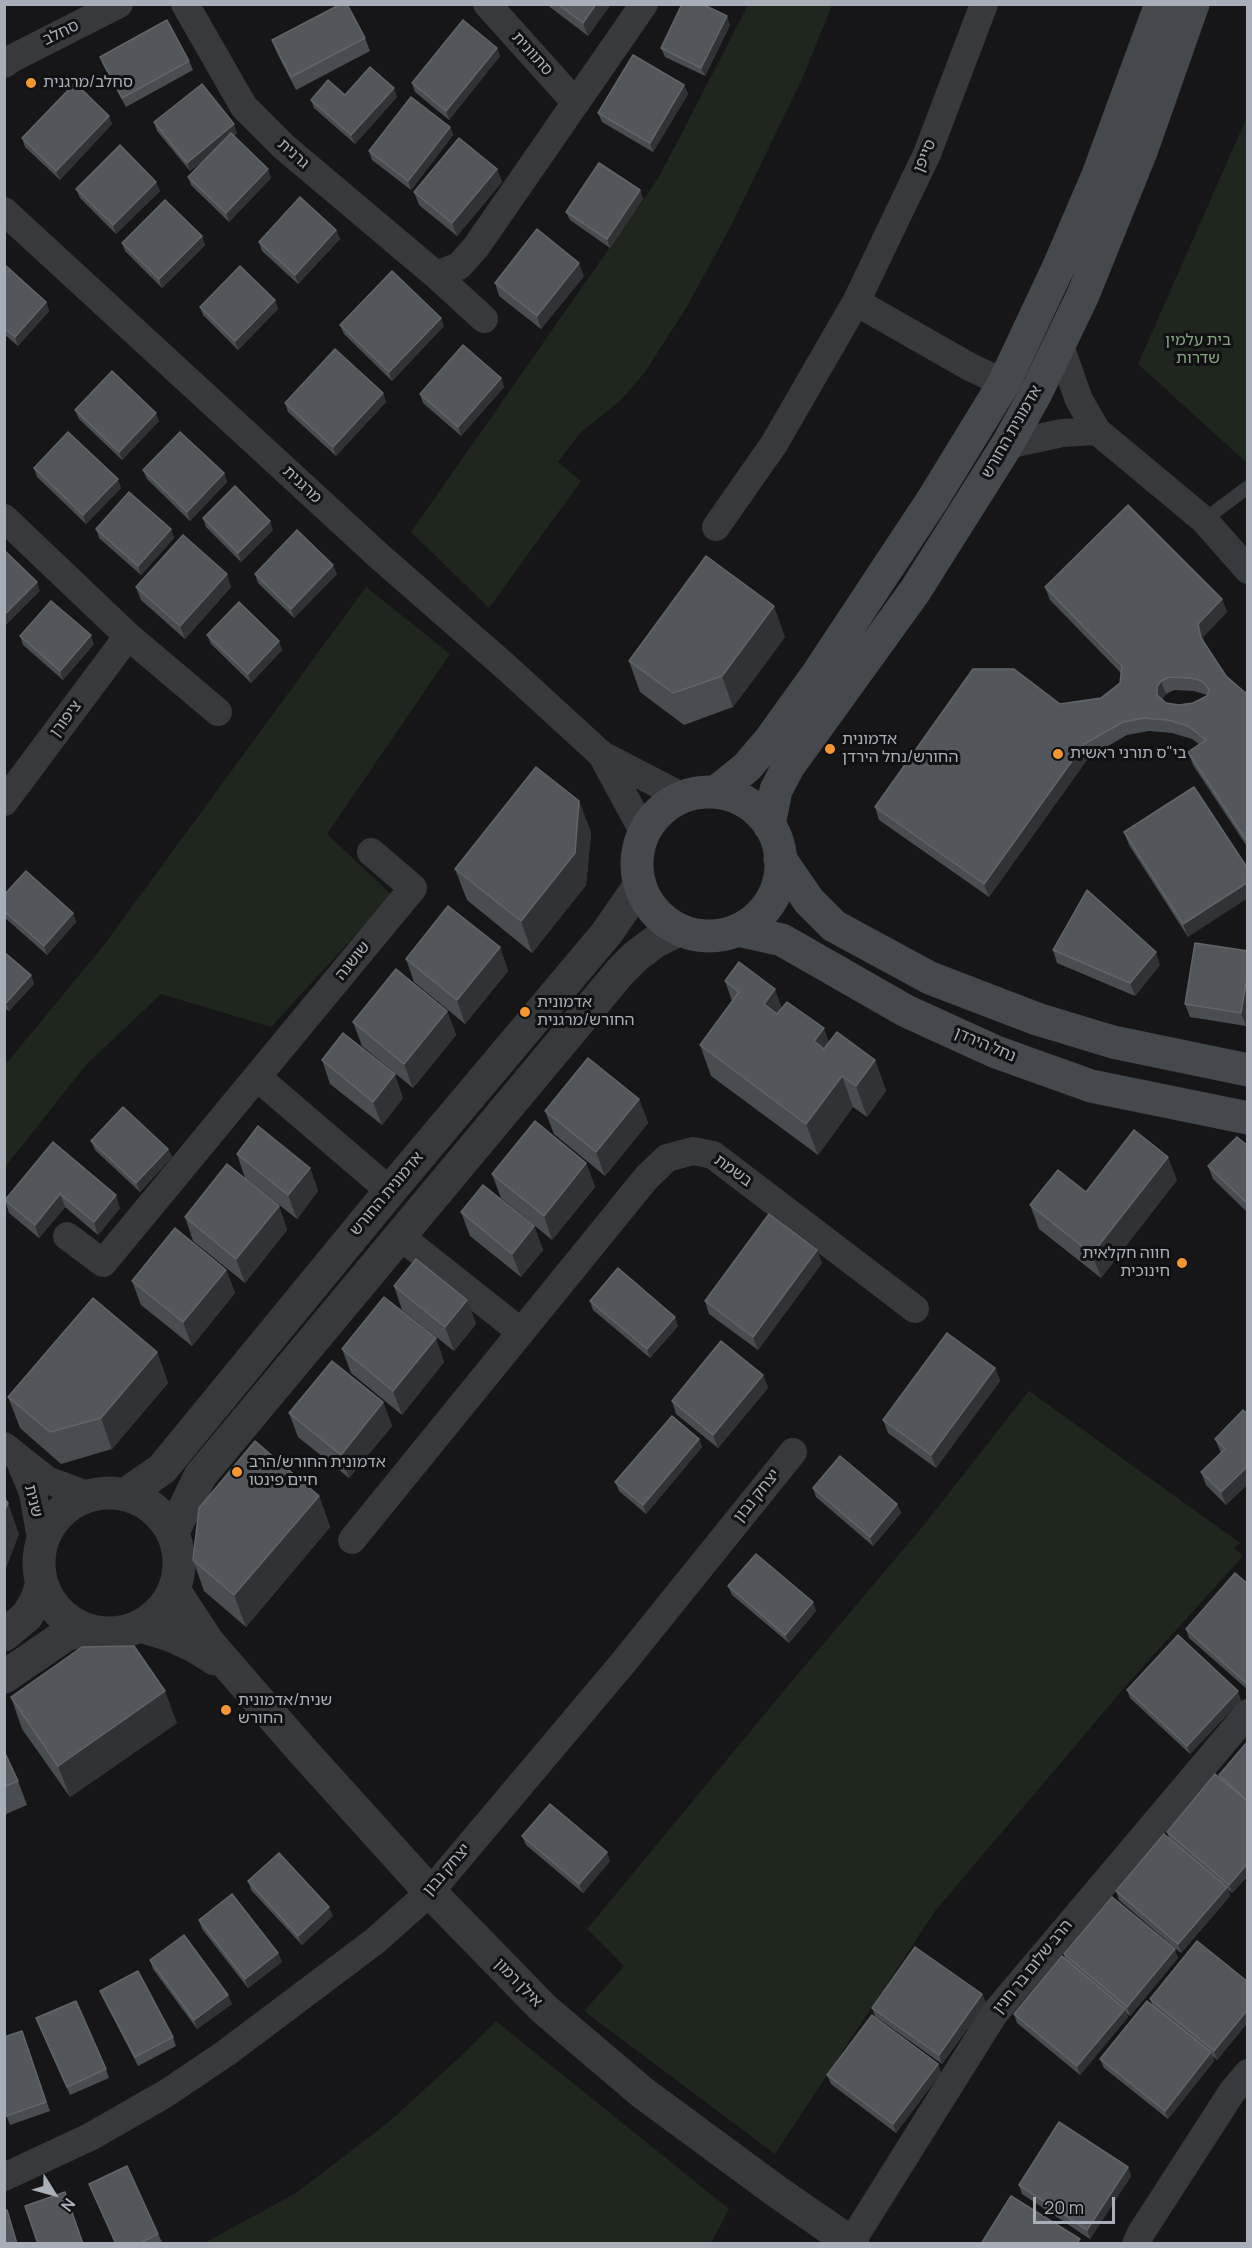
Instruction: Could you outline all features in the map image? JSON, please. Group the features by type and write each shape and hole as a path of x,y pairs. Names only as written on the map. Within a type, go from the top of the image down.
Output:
{"main road":[{"name":"אדמונית החורש","path":"716,792 755,758 816,676 933,499 1004,383 1059,266 1098,175 1161,4"},
{"name":"אדמונית החורש","path":"769,825 777,790 788,767 915,591 1007,445 1035,395 1083,295 1142,149 1193,4"},
{"path":"716,792 741,800 757,811 769,825 778,842 779,881 770,901 757,918 738,930 713,936 695,935 679,930 664,921 651,907 637,875 638,853 644,833 658,813 682,797 716,792"},
{"path":"780,860 809,901 834,926 930,978 1037,1019 1113,1042 1248,1070"},
{"name":"נחל הירדן","path":"738,930 782,940 906,1011 996,1052 1091,1086 1248,1118"}],"street":[{"name":"סחלב","path":"4,64 119,4"},
{"name":"גרנית","path":"185,4 244,107 283,146 436,275 484,319"},
{"name":"סתוונית","path":"487,4 576,103"},
{"path":"436,275 459,266 476,247 644,4"},
{"name":"סייפן","path":"716,527 774,444 856,302 927,154 984,4"},
{"name":"מרגנית","path":"4,211 379,556 602,755 682,797"},
{"path":"856,302 970,367 1004,383"},
{"path":"1059,343 1079,400 1097,431 1204,520 1248,570"},
{"path":"1007,445 1062,433 1097,431"},
{"path":"4,518 128,636 218,712"},
{"name":"ציפורן","path":"5,801 128,636"},
{"name":"מרגנית","path":"602,755 644,833"},
{"name":"שושנה","path":"67,1236 103,1263 413,888 371,852"},
{"name":"אדמונית החורש","path":"126,1494 162,1469 390,1191 606,934 640,885"},
{"path":"173,1532 200,1476 620,972 656,941 679,930"},
{"path":"257,1077 390,1191"},
{"name":"בשמת","path":"352,1540 647,1177 667,1158 693,1151 713,1155 915,1309"},
{"path":"401,1237 521,1332"},
{"name":"שנית","path":"12,1452 47,1480 90,1496"},
{"name":"שנית","path":"12,1452 33,1493 42,1544"},
{"name":"יצחק נבון","path":"4,2177 90,2137 165,2094 226,2053 375,1941 430,1892 623,1662 793,1452"},
{"path":"4,1677 67,1634 89,1631 114,1633 140,1626 160,1611 174,1590 179,1555 173,1532 154,1509 126,1494 114,1493 81,1498 61,1512 46,1531 42,1544 39,1566 41,1585 50,1602 69,1622 89,1631"},
{"path":"4,1635 27,1616 37,1599 41,1585"},
{"name":"אילן רמון","path":"174,1590 192,1619 231,1670 430,1892 544,2009 643,2093 851,2243"},
{"name":"אילן רמון","path":"140,1626 170,1635 194,1646 231,1670"},
{"name":"הרב שלום בר חנין","path":"851,2243 994,2014 1248,1713"},
{"path":"1136,2240 1232,2092 1248,2073"}],"lane":[{"path":"1204,520 1248,487"}],"green space":[{"path":"748,5 832,5 803,77 731,226 686,308 645,372 620,401 580,433 558,462 581,481 489,608 411,532 659,177"},
{"name":"בית עלמין שדרות","path":"1247,117 1247,463 1138,364"},
{"path":"366,587 450,654 327,834 392,895 271,1027 161,994 86,1065 5,1167 5,1065 104,945"},
{"path":"1029,1391 1240,1543 1234,1548 1243,1556 1131,1680 935,1911 775,2154 584,2011 624,1966 587,1929 923,1526"},
{"path":"496,2021 729,2209 711,2243 204,2243 296,2193 390,2121"}],"building":[{"path":"341,4 347,4 365,38 291,77 272,40"},
{"path":"558,4 596,4 583,23"},
{"path":"682,4 702,4 727,16 701,68 661,48"},
{"path":"167,20 189,61 122,98 100,57"},
{"path":"463,20 497,48 446,111 412,83"},
{"path":"633,55 684,85 650,143 598,113"},
{"path":"370,67 394,88 351,135 311,100 328,80 345,95"},
{"path":"75,83 109,116 56,171 22,138"},
{"path":"202,84 234,124 187,163 154,122"},
{"path":"411,97 450,127 408,181 369,151"},
{"path":"231,133 268,169 226,213 188,177"},
{"path":"459,138 497,169 452,223 414,192"},
{"path":"120,145 156,182 113,225 76,189"},
{"path":"599,163 640,190 607,239 566,212"},
{"path":"300,197 336,230 295,275 259,242"},
{"path":"165,200 202,236 159,279 122,243"},
{"path":"537,229 579,263 537,316 495,283"},
{"path":"5,265 46,302 15,337 4,328"},
{"path":"240,266 275,300 235,341 200,307"},
{"path":"392,271 441,318 389,372 340,325"},
{"path":"463,345 501,378 458,427 420,394"},
{"path":"335,349 383,393 333,447 285,403"},
{"path":"112,371 156,413 119,452 75,410"},
{"path":"68,432 118,479 83,515 34,468"},
{"path":"180,432 224,473 187,512 143,470"},
{"path":"235,486 270,521 238,553 203,518"},
{"path":"129,492 171,529 138,566 96,529"},
{"path":"1128,505 1222,599 1198,624 1201,638 1226,676 1248,695 1248,843 1188,752 1206,740 1188,726 1168,720 1144,718 1123,722 1084,744 984,884 875,807 973,669 1014,669 1060,704 1101,698 1120,683 1122,666 1045,587","holes":["1170,677 1190,678 1205,684 1209,690 1207,696 1193,703 1179,705 1166,703 1157,695 1157,687 1161,681"]},
{"path":"297,530 333,565 291,609 255,574"},
{"path":"183,535 227,574 180,626 136,587"},
{"path":"4,550 37,582 4,615"},
{"path":"706,556 774,606 722,676 673,693 629,661"},
{"path":"51,601 91,635 60,671 20,636"},
{"path":"239,602 279,641 248,674 207,635"},
{"path":"536,767 579,801 575,853 521,921 455,869"},
{"path":"1194,787 1248,869 1248,882 1183,924 1124,832"},
{"path":"26,871 73,913 44,946 4,911 4,895"},
{"path":"1087,890 1156,952 1130,983 1053,950"},
{"path":"448,906 500,947 457,1000 406,959"},
{"path":"1195,943 1248,951 1248,972 1241,1013 1185,1004"},
{"path":"4,952 31,975 6,1003 4,1002"},
{"path":"739,962 775,989 764,1004 777,1014 787,1002 824,1028 814,1041 824,1049 837,1032 875,1060 856,1086 842,1076 806,1124 700,1045 739,992 725,981"},
{"path":"396,969 447,1011 404,1064 353,1022"},
{"path":"343,1033 395,1074 373,1102 322,1060"},
{"path":"588,1058 639,1099 596,1152 545,1111"},
{"path":"123,1107 168,1149 136,1183 91,1141"},
{"path":"535,1121 586,1163 544,1216 492,1174"},
{"path":"258,1126 310,1168 288,1195 237,1154"},
{"path":"1134,1130 1168,1157 1092,1254 1030,1205 1058,1170 1086,1192"},
{"path":"1237,1137 1248,1146 1248,1204 1208,1166"},
{"path":"53,1142 116,1195 94,1222 60,1194 35,1225 5,1200"},
{"path":"227,1164 279,1206 236,1259 185,1217"},
{"path":"483,1185 534,1226 512,1254 461,1212"},
{"path":"769,1214 817,1250 753,1337 705,1301"},
{"path":"175,1228 226,1270 183,1322 132,1281"},
{"path":"416,1259 467,1300 445,1327 394,1286"},
{"path":"618,1268 675,1317 647,1349 590,1301"},
{"path":"384,1297 436,1338 393,1391 342,1349"},
{"path":"93,1298 157,1352 101,1418 50,1432 8,1397"},
{"path":"947,1333 995,1368 931,1455 883,1420"},
{"path":"721,1341 763,1375 713,1435 672,1401"},
{"path":"332,1361 383,1402 341,1455 289,1413"},
{"path":"1243,1410 1248,1414 1248,1466 1221,1492 1201,1472 1225,1449 1215,1439"},
{"path":"672,1416 699,1439 643,1505 615,1482"},
{"path":"255,1441 319,1496 234,1595 193,1560 199,1508"},
{"path":"840,1456 897,1504 870,1537 813,1488"},
{"path":"4,1498 8,1503 4,1512"},
{"path":"756,1554 813,1602 785,1635 728,1586"},
{"path":"1235,1573 1248,1584 1247,1684 1186,1629"},
{"path":"1178,1635 1238,1691 1187,1746 1127,1690"},
{"path":"134,1646 165,1691 58,1766 11,1697 82,1647"},
{"path":"1248,1741 1248,1801 1219,1775"},
{"path":"4,1751 18,1781 4,1787"},
{"path":"1215,1774 1248,1802 1248,1863 1229,1885 1167,1832"},
{"path":"550,1804 607,1852 579,1884 522,1836"},
{"path":"1164,1834 1227,1887 1178,1944 1116,1891"},
{"path":"279,1853 329,1907 298,1936 248,1881"},
{"path":"232,1894 278,1953 245,1979 199,1920"},
{"path":"1112,1897 1175,1949 1127,2007 1064,1954"},
{"path":"184,1935 228,1995 194,2020 150,1960"},
{"path":"1197,1941 1248,1982 1248,2009 1214,2051 1150,1999"},
{"path":"915,1947 982,1994 939,2055 872,2008"},
{"path":"1062,1956 1125,2009 1077,2066 1014,2014"},
{"path":"138,1971 173,2037 135,2057 100,1991"},
{"path":"76,2001 106,2069 67,2087 36,2018"},
{"path":"1147,2001 1211,2052 1165,2111 1100,2059"},
{"path":"872,2015 938,2064 893,2124 827,2075"},
{"path":"22,2031 46,2102 6,2116 4,2110 4,2037"},
{"path":"1059,2122 1128,2167 1087,2230 1019,2185"},
{"path":"127,2166 158,2234 138,2244 116,2244 89,2184"},
{"path":"65,2192 83,2244 38,2244 25,2206"},
{"path":"1011,2196 1080,2239 1076,2244 981,2244"},
{"path":"7,2210 17,2244 4,2244 4,2211"}],"place":[{"name":"סחלב/מרגנית","path":"31,83"},
{"name":"אדמונית החורש/נחל הירדן","path":"830,749"},
{"name":"בי\"ס תורני ראשית","path":"1058,754"},
{"name":"אדמונית החורש/מרגנית","path":"525,1012"},
{"name":"חווה חקלאית חינוכית","path":"1182,1263"},
{"name":"אדמונית החורש/הרב חיים פינטו","path":"237,1472"},
{"name":"שנית/אדמונית החורש","path":"226,1710"}]}
